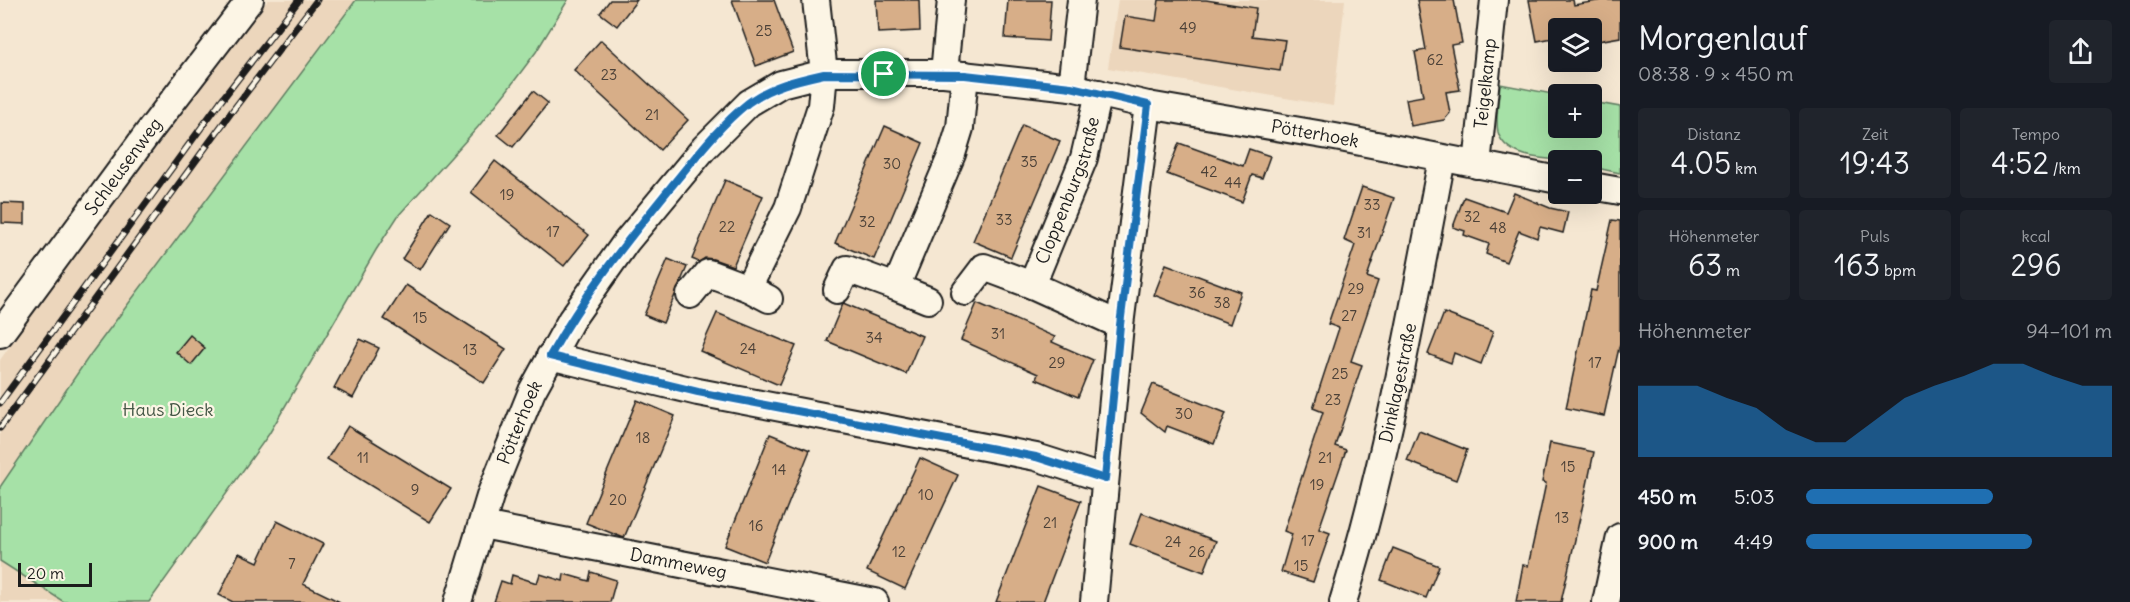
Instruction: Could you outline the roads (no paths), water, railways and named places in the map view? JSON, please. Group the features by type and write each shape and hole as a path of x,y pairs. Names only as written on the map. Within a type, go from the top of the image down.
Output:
{"street":[{"name":"Schleusenweg","path":"0,334 148,133 250,0"},
{"path":"690,295 708,273 759,293 821,106 824,74 816,0"},
{"path":"896,287 960,128 951,0"},
{"path":"1071,87 1081,0"},
{"name":"Teigelkamp","path":"1477,165 1494,0"},
{"name":"Pötterhoek","path":"458,602 491,493 532,391 550,356 591,290 626,242 723,127 748,103 781,84 824,74 955,74 1071,87 1148,105 1335,137 1548,178"},
{"name":"Cloppenburgstraße","path":"1032,285 1084,158 1099,93"},
{"path":"1094,602 1120,325 1148,105"},
{"name":"Dinklagestraße","path":"1343,602 1364,535 1399,384 1442,159"},
{"path":"1602,188 1620,191"},
{"name":"Cloppenburgstraße","path":"965,292 984,267 1032,285 1120,325"},
{"path":"837,290 847,268 928,300"},
{"path":"550,356 698,392 1036,457 1105,479"},
{"name":"Dammeweg","path":"482,525 875,602"},
{"path":"1606,602 1620,537"}],"railway":[{"path":"0,403 220,102 299,0"},
{"path":"0,428 233,110 317,0"}],"park label":[{"name":"Haus Dieck","path":"168,410"}]}
